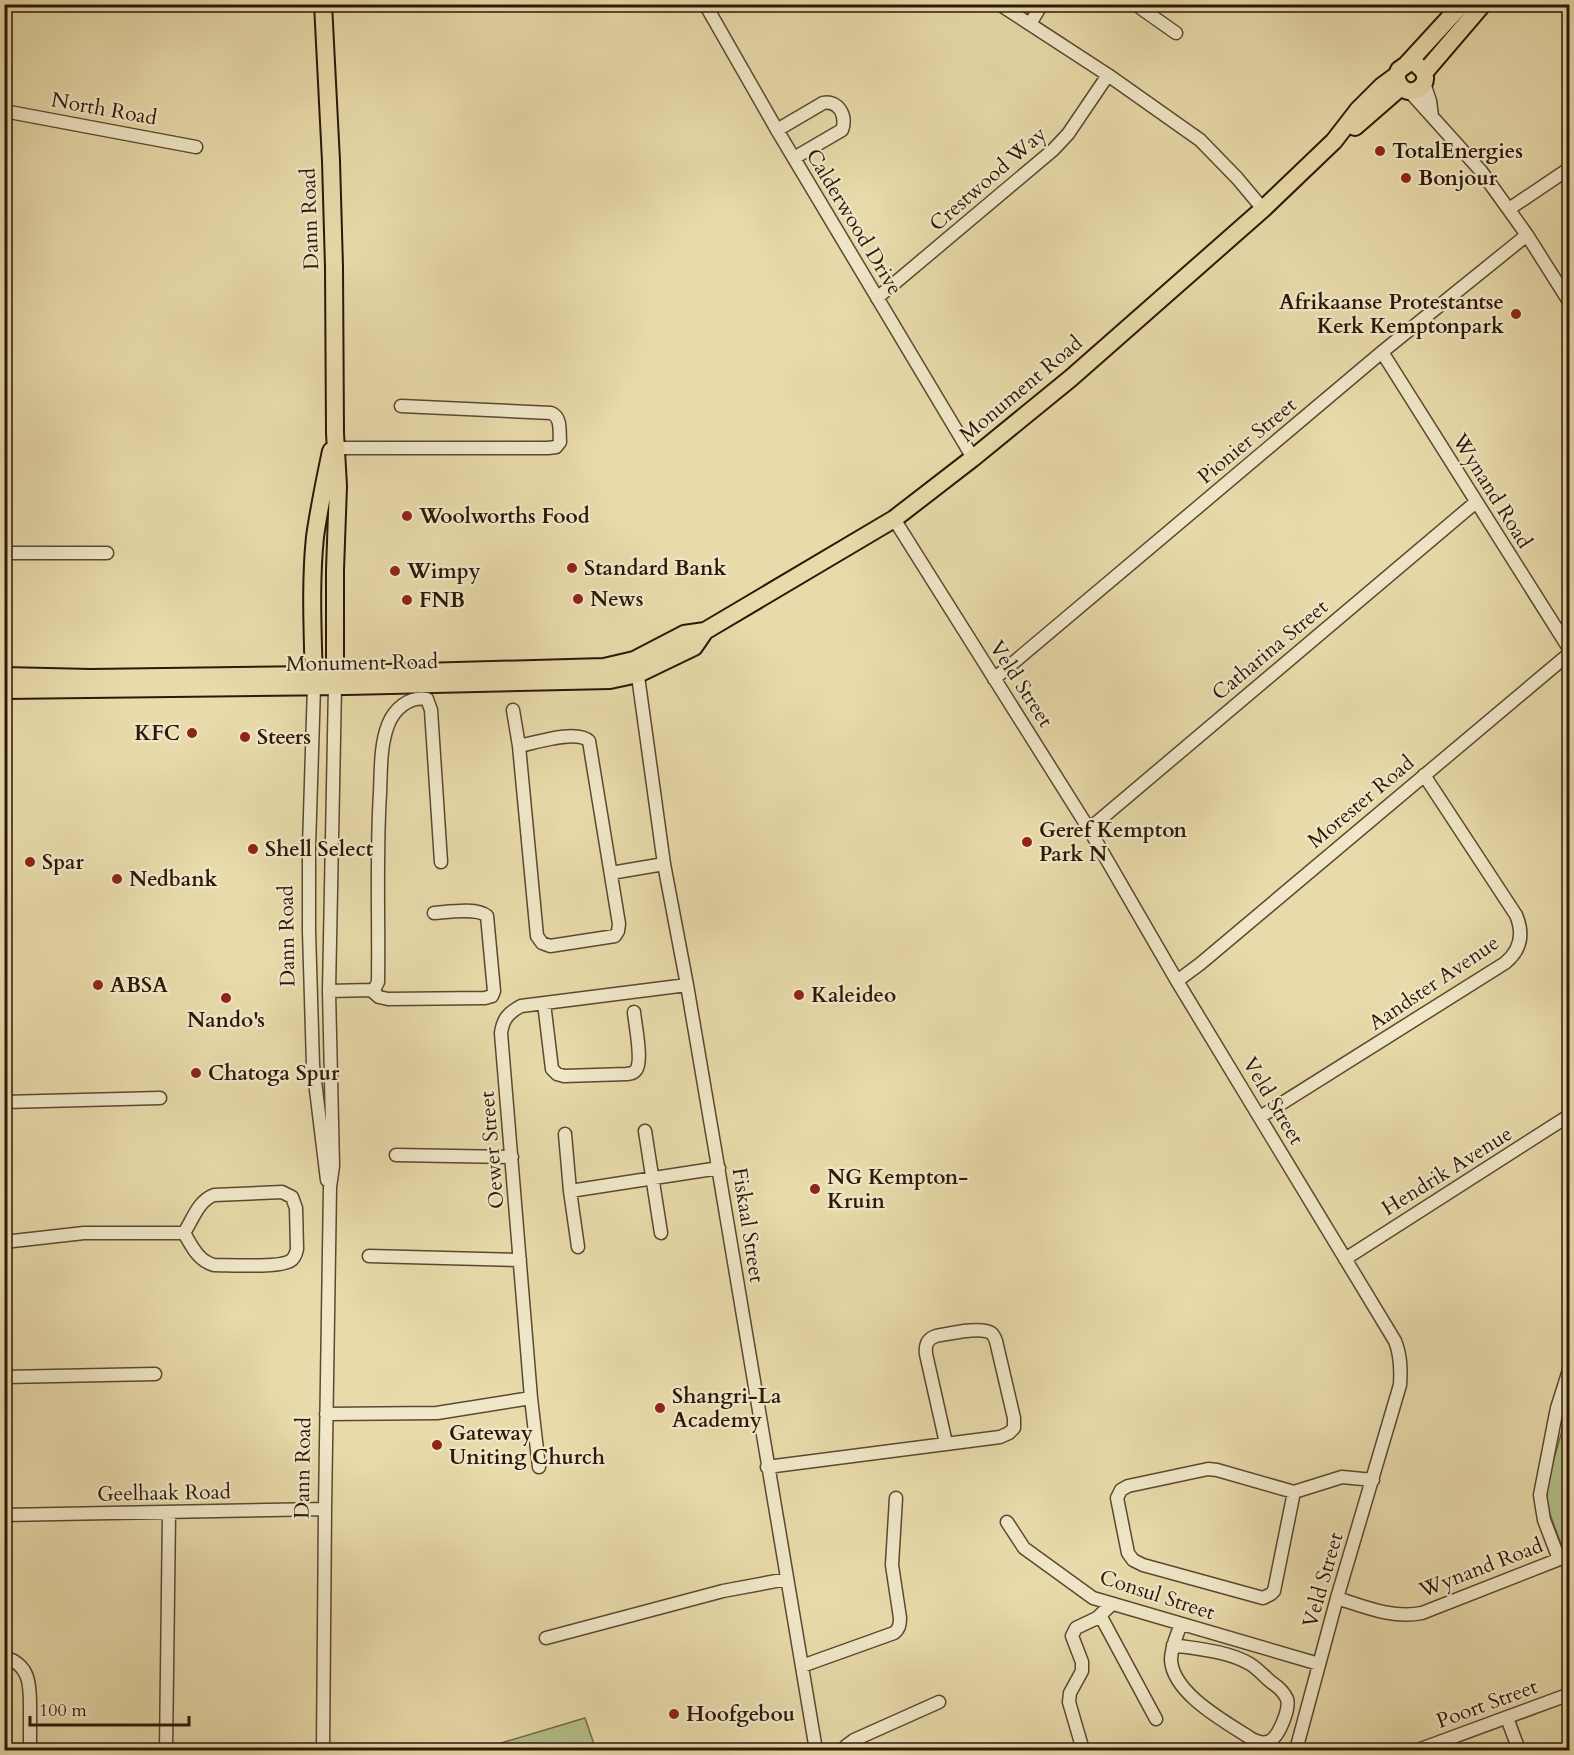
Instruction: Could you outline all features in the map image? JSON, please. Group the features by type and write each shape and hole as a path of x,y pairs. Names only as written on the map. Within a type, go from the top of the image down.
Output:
{"main road":[{"name":"Dann Road","path":"323,4 333,244 338,486 334,570 335,680"},
{"name":"Monument Road","path":"4,676 610,681 630,669 694,647 705,631 894,519 1071,378 1263,209 1335,141 1364,104 1403,79 1462,4"},
{"name":"Monument Road","path":"1403,79 1418,90 1424,78 1484,4"},
{"path":"1403,79 1415,64 1419,66 1424,78"},
{"name":"Dann Road","path":"314,680 315,538 320,502 336,440"},
{"name":"Monument Road","path":"4,690 314,680"}],"street":[{"name":"Calderwood Drive","path":"705,4 777,130 973,458"},
{"path":"999,4 1108,75 1200,140 1263,209"},
{"path":"1030,24 1042,4"},
{"path":"1136,4 1176,33"},
{"name":"Crestwood Way","path":"878,298 1053,150 1068,134 1108,75"},
{"path":"1424,78 1432,117"},
{"path":"1403,79 1432,117 1481,171 1527,235 1569,303"},
{"path":"777,130 823,103 836,104 843,115 842,130 794,158"},
{"name":"North Road","path":"4,111 196,147"},
{"path":"1509,209 1569,168"},
{"name":"Pionier Street","path":"994,679 1382,352 1527,235"},
{"name":"Wynand Road","path":"1382,352 1569,651"},
{"path":"336,440 548,448 556,447 560,442 558,418 555,413 551,412 401,406"},
{"name":"Catharina Street","path":"1089,829 1476,502"},
{"name":"Veld Street","path":"894,519 1089,829 1177,981 1395,1341 1399,1352 1400,1385 1337,1598 1296,1750"},
{"path":"4,554 106,553"},
{"name":"Morester Road","path":"1177,981 1200,964 1569,651"},
{"name":"Fiskaal Street","path":"630,669 642,705 664,864 687,985 816,1750"},
{"name":"Dann Road","path":"314,680 309,847 312,1032 314,1080 325,1169 330,1187"},
{"name":"Dann Road","path":"323,1750 326,1414 330,1187 333,1156 330,991 335,680"},
{"path":"330,991 371,990 378,982 377,838 384,742 388,723 398,707 424,698 429,701 431,710 441,862"},
{"path":"513,710 519,746 537,936 542,943 550,946 613,937 617,934 619,924 589,741 581,737 570,736 519,746"},
{"name":"Aandster Avenue","path":"1260,1118 1505,963 1517,951 1521,929 1516,915 1424,775"},
{"path":"611,873 664,864"},
{"path":"371,990 379,997 388,999 492,996 494,993 487,916 482,912 473,911 434,913"},
{"name":"Oewer Street","path":"539,1467 531,1398 501,1033 503,1021 510,1011 521,1006 687,985"},
{"path":"544,1003 552,1069 564,1076 627,1074 635,1071 638,1068 639,1057 634,1012"},
{"path":"4,1102 160,1098"},
{"name":"Hendrik Avenue","path":"1345,1259 1569,1115"},
{"path":"645,1131 661,1233"},
{"path":"565,1134 578,1247"},
{"path":"396,1155 512,1156"},
{"path":"570,1191 718,1168"},
{"path":"282,1192 295,1201 297,1249 293,1258 284,1264 213,1265 198,1256 184,1233 202,1202 214,1195 282,1192"},
{"path":"4,1242 84,1233 184,1233"},
{"path":"369,1256 520,1260"},
{"path":"768,1467 1000,1437 1009,1433 1014,1428 1014,1418 996,1341 987,1331 936,1336 926,1344 926,1354 946,1443"},
{"path":"1564,1557 1544,1520 1540,1495 1557,1408 1569,1367"},
{"path":"4,1377 155,1374"},
{"path":"326,1414 436,1413 531,1398"},
{"path":"1294,1492 1274,1591 1263,1598 1143,1565 1133,1560 1128,1554 1117,1498 1121,1490 1128,1486 1212,1469 1294,1492 1342,1477 1373,1480"},
{"path":"802,1666 894,1633 900,1625 892,1565 897,1498"},
{"name":"Geelhaak Road","path":"4,1515 325,1509"},
{"path":"166,1750 169,1513"},
{"name":"Consul Street","path":"1007,1522 1027,1551 1091,1597 1319,1664"},
{"name":"Wynand Road","path":"1337,1598 1385,1613 1411,1615 1422,1613 1564,1557"},
{"path":"546,1638 723,1591 787,1579"},
{"path":"1083,1750 1069,1702 1070,1693 1083,1671 1072,1636 1076,1628 1100,1615 1112,1604"},
{"path":"1100,1615 1156,1719"},
{"path":"1173,1645 1239,1658 1256,1668 1276,1686 1287,1700 1288,1707 1283,1722 1273,1738 1265,1742 1256,1741 1202,1706 1187,1691 1175,1675 1171,1660 1173,1645 1181,1624"},
{"path":"4,1657 24,1670 30,1684 30,1750"},
{"name":"Poort Street","path":"1418,1750 1569,1694"},
{"path":"843,1750 854,1740 939,1702"},
{"path":"1507,1718 1519,1750"}],"green space":[{"path":"1569,1406 1569,1547 1561,1544 1547,1506 1547,1483"},
{"path":"585,1718 596,1750 491,1750 491,1746"}],"place":[{"name":"TotalEnergies","path":"1380,151"},
{"name":"Bonjour","path":"1406,178"},
{"name":"Afrikaanse Protestantse Kerk Kemptonpark","path":"1516,314"},
{"name":"Woolworths Food","path":"407,516"},
{"name":"Standard Bank","path":"572,568"},
{"name":"Wimpy","path":"395,571"},
{"name":"News","path":"578,599"},
{"name":"FNB","path":"407,600"},
{"name":"KFC","path":"192,733"},
{"name":"Steers","path":"245,737"},
{"name":"Geref Kempton Park N","path":"1027,842"},
{"name":"Shell Select","path":"253,849"},
{"name":"Spar","path":"30,862"},
{"name":"Nedbank","path":"117,879"},
{"name":"ABSA","path":"98,985"},
{"name":"Kaleideo","path":"799,995"},
{"name":"Nando's","path":"226,998"},
{"name":"Chatoga Spur","path":"196,1073"},
{"name":"NG Kempton- Kruin","path":"815,1189"},
{"name":"Shangri-La Academy","path":"660,1408"},
{"name":"Gateway Uniting Church","path":"437,1445"},
{"name":"Hoofgebou","path":"674,1714"}]}
